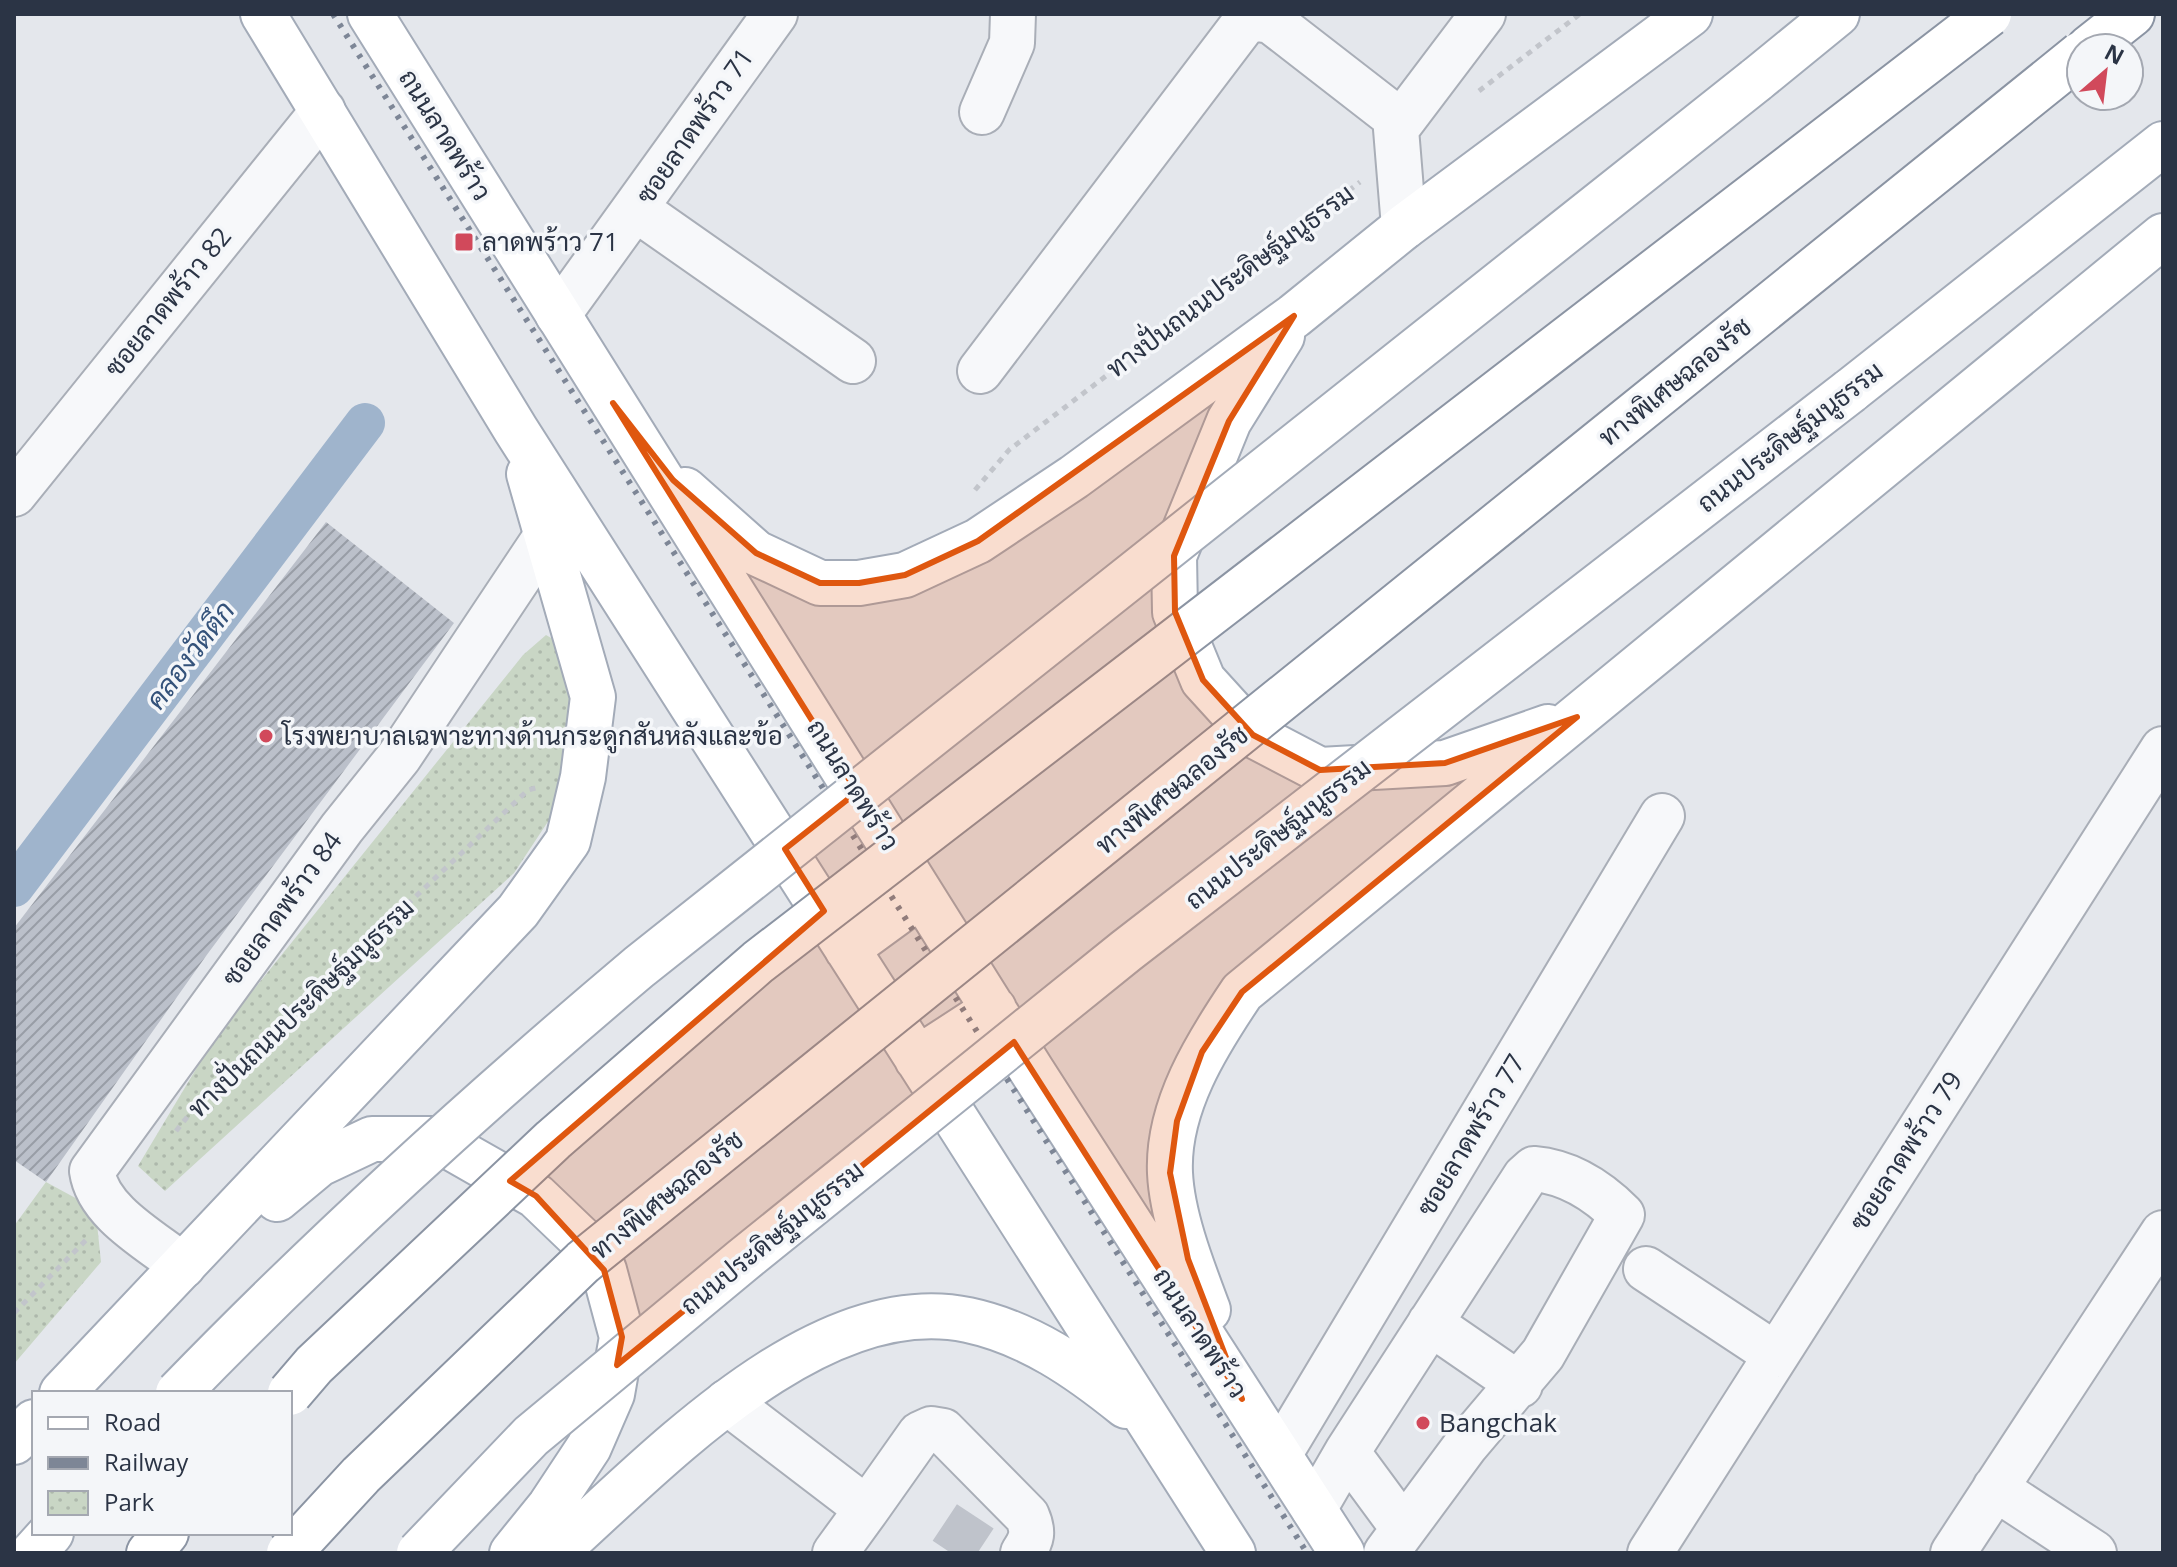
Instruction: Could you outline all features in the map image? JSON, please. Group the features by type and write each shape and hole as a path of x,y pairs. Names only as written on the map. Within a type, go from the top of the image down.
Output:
{"main road":[{"path":"263,14 516,430 1228,1550"},
{"name":"ถนนลาดพร้าว","path":"370,14 921,895 1342,1553"},
{"path":"613,403 673,480 756,553 820,583 859,583 905,575 978,541 1074,477 1294,316 1404,227 1690,14"},
{"path":"180,1391 356,1218 499,1085 639,967 1837,14"},
{"path":"292,1391 314,1365 553,1140 758,962 1989,14"},
{"path":"2109,32 2132,14"},
{"name":"ทางพิเศษฉลองรัช","path":"289,1553 361,1475 583,1262 2065,67"},
{"name":"ถนนประดิษฐ์มนูธรรม","path":"419,1553 531,1436 743,1260 1126,951 1850,391 2163,144"},
{"path":"1242,1399 1188,1259 1170,1173 1177,1121 1202,1052 1242,992 2163,236"},
{"path":"1294,316 1229,421 1174,556 1175,612 1203,680 1253,735 1320,770 1445,763 1577,717"},
{"path":"64,1391 518,911 568,841 583,777 593,697 516,430"},
{"path":"847,949 921,895"},
{"path":"917,1059 994,1009"},
{"path":"123,1330 319,1164 372,1139 436,1139 536,1196 582,1240 604,1270 622,1337 612,1394 589,1447 550,1506 512,1553"},
{"path":"555,1553 727,1402 810,1346 841,1333 910,1318 966,1319 1015,1334 1054,1354 1153,1428"},
{"path":"14,1442 32,1424"},
{"path":"33,1553 49,1535"},
{"path":"149,1553 164,1535"}],"street":[{"name":"ซอยลาดพร้าว 71","path":"558,315 775,14"},
{"path":"982,112 1012,43 1013,14"},
{"path":"1404,227 1398,137 1483,14"},
{"path":"980,371 1245,22 1258,19 1271,21 1398,137"},
{"name":"ซอยลาดพร้าว 82","path":"14,494 323,111"},
{"path":"636,209 853,361"},
{"name":"ซอยลาดพร้าว 84","path":"183,1266 115,1211 95,1189 92,1171 342,828 399,757 547,535"},
{"name":"ซอยลาดพร้าว 79","path":"1650,1553 2163,749"},
{"name":"ซอยลาดพร้าว 77","path":"1279,1455 1662,816"},
{"path":"1314,1509 1347,1452 1525,1177 1534,1169 1559,1171 1604,1197 1622,1215 1543,1354 1520,1385 1466,1445 1395,1540 1347,1452"},
{"path":"1953,1553 1995,1488 2148,1288 2163,1233"},
{"path":"1646,1269 1776,1355"},
{"path":"1430,1323 1520,1385"},
{"path":"727,1402 867,1509"},
{"path":"835,1553 920,1434 931,1429 943,1431 1027,1516 1033,1529 1032,1539 1023,1553"},
{"path":"1995,1488 2094,1553"}],"path":[{"path":"1470,98 1580,14"},
{"name":"ทางปั่นถนนประดิษฐ์มนูธรรม","path":"971,495 1009,450 1398,137"},
{"name":"ทางปั่นถนนประดิษฐ์มนูธรรม","path":"172,1137 200,1101 528,790 583,777"},
{"path":"14,1313 115,1211"}],"highlighted area":[{"path":"1294,316 1229,421 1174,556 1175,612 1203,680 1253,735 1320,770 1445,763 1577,717 1242,992 1202,1052 1177,1121 1170,1173 1188,1259 1242,1399 1014,1042 617,1365 622,1337 604,1270 536,1196 510,1181 824,911 785,849 857,792 613,403 673,480 756,553 820,583 859,583 905,575 978,541"}],"green space":[{"path":"546,635 560,643 569,676 572,730 553,814 514,873 165,1191 138,1166 214,1039 523,655"},
{"path":"46,1182 81,1201 96,1214 101,1262 14,1364 14,1226"}],"building":[{"name":"โรงพยาบาลเฉพาะทางด้านกระดูกสันหลังและข้อ","path":"326,522 454,623 206,956 46,1182 14,1160 14,928"}],"waterway":[{"name":"คลองวัดตึก","path":"14,887 365,423"}],"tunnel":[{"path":"951,1553 996,1485"}],"railway":[{"path":"333,14 1307,1553"}],"place":[{"name":"ลาดพร้าว 71","path":"464,242"},
{"name":"โรงพยาบาลเฉพาะทางด้านกระดูกสันหลังและข้อ","path":"266,736"},
{"name":"Bangchak","path":"1423,1423"}]}
